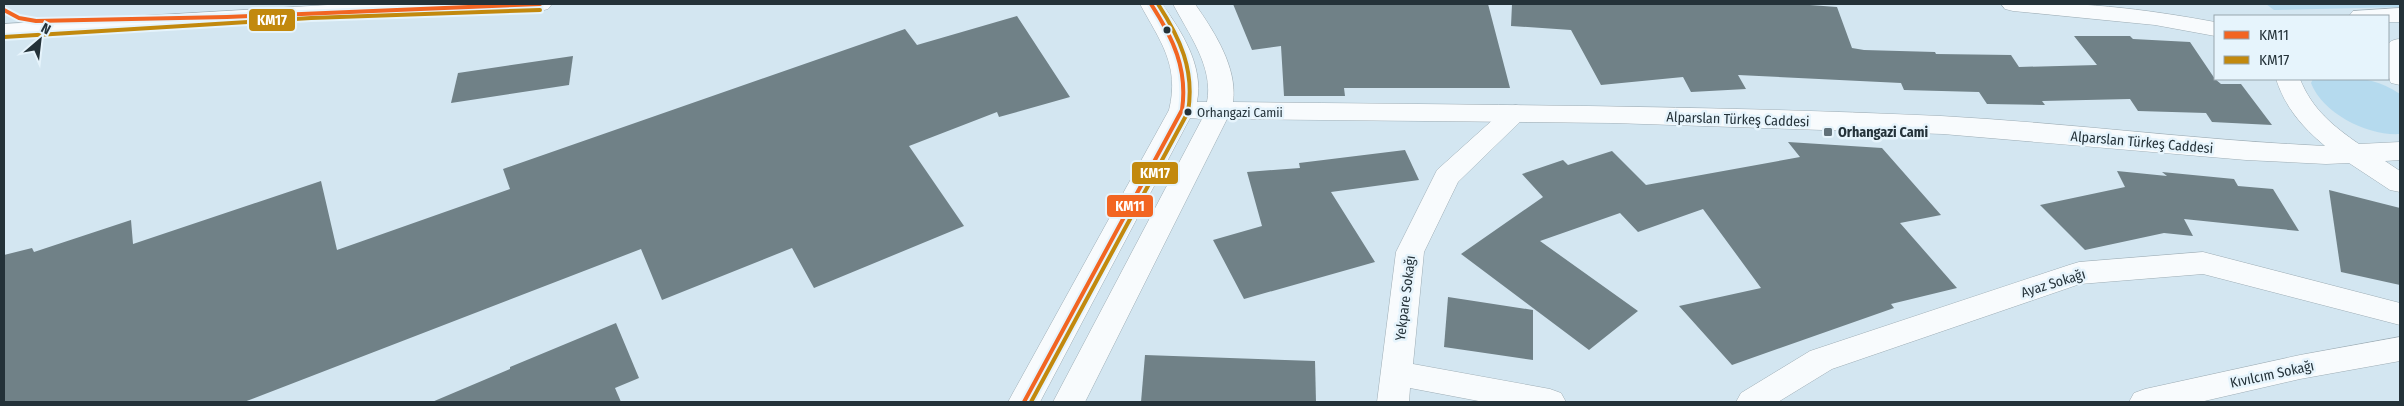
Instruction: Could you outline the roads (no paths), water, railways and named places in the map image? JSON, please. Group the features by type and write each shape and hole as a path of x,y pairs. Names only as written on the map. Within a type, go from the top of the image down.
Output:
{"street":[{"path":"5,18 227,17 540,4"},
{"path":"1069,402 1122,296 1207,136 1217,111 1221,94 1219,76 1210,52 1184,4"},
{"path":"2013,4 2155,18 2214,19"},
{"path":"1024,402 1182,110 1187,88 1185,72 1180,54 1159,9"},
{"path":"2155,18 2214,29"},
{"path":"2396,73 2394,59 2400,46"},
{"path":"2288,80 2290,90 2303,111 2321,129 2353,153 2400,183"},
{"name":"Alparslan Türkeş Caddesi","path":"1182,110 1516,113 1943,125 2246,151 2326,155 2400,152"},
{"name":"Yekpare Sokağı","path":"1394,388 1410,252 1447,178 1516,113"},
{"name":"Ayaz Sokağı","path":"1752,402 1822,360 2079,273 2203,263 2400,314"},
{"name":"Kıvılcım Sokağı","path":"2146,402 2300,366 2400,350"},
{"path":"1394,388 1550,402"}],"place":[{"name":"Orhangazi Camii","path":"1188,112"},
{"name":"Orhangazi Cami","path":"1828,132"}]}
